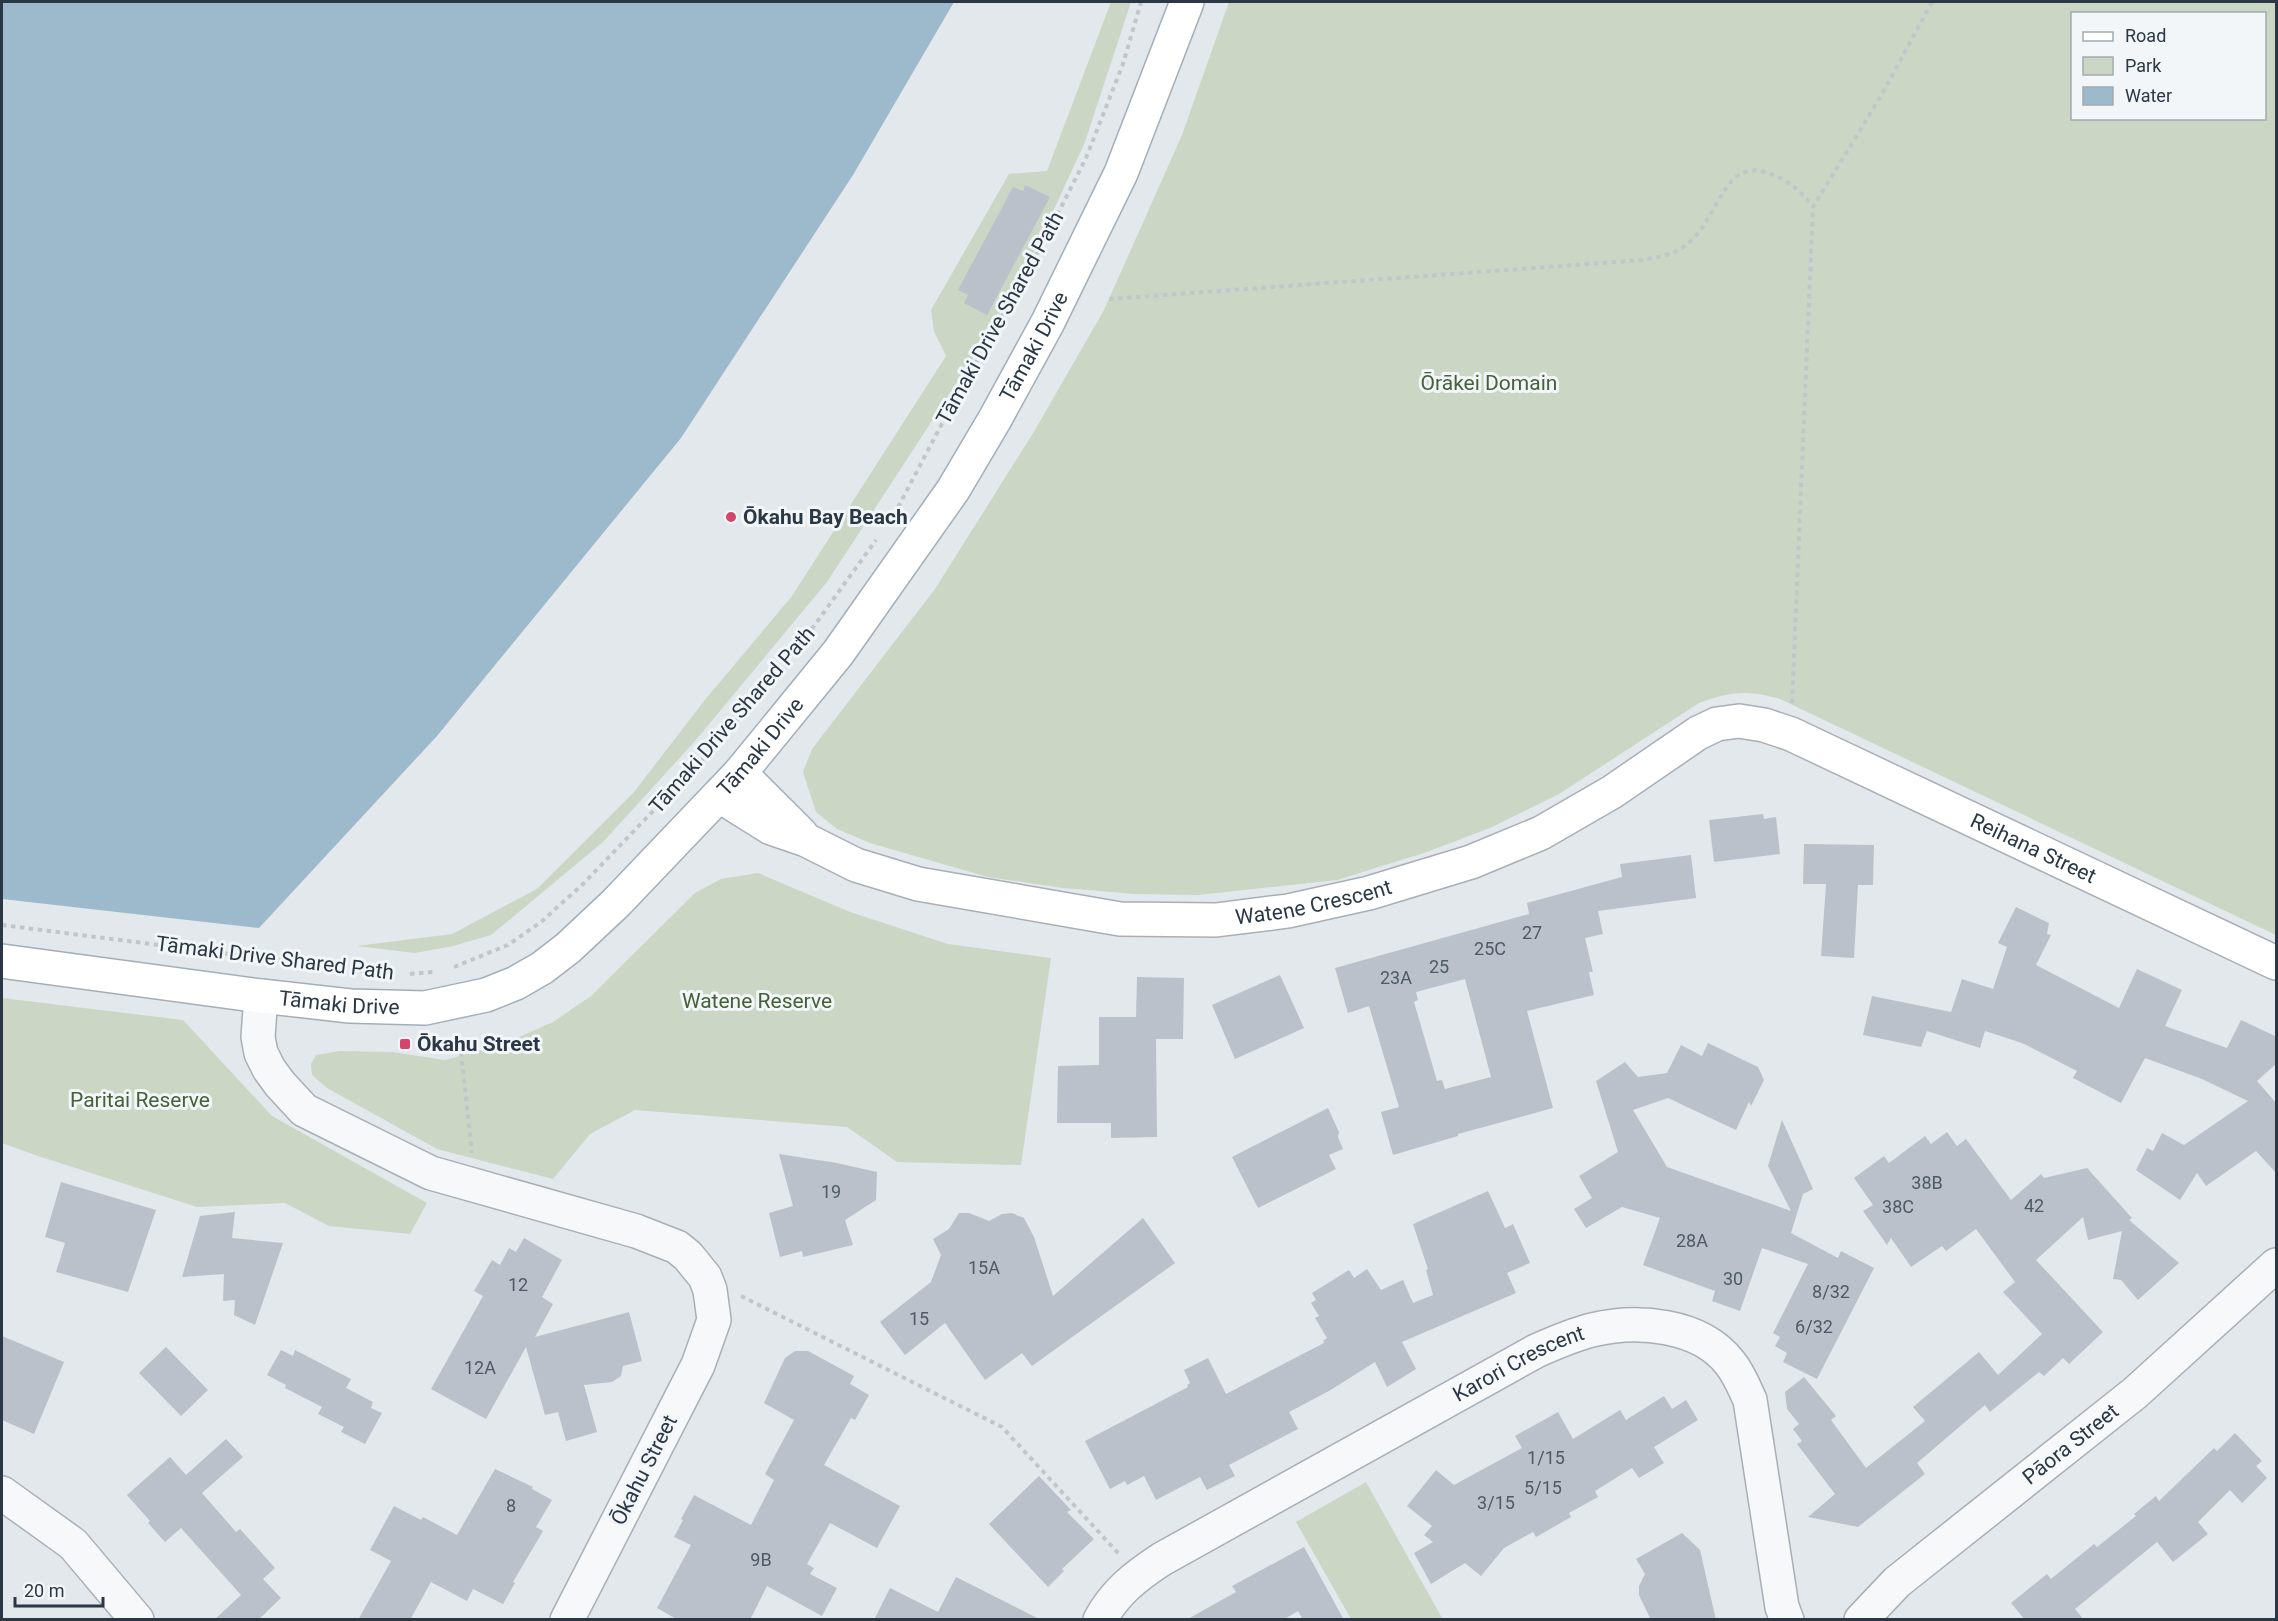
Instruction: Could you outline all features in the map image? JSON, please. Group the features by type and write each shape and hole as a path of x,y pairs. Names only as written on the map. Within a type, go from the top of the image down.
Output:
{"main road":[{"name":"Tāmaki Drive","path":"2,961 350,1006 425,1008 486,996 516,983 542,968 588,931 730,785 838,653 946,499 995,419 1048,322 1121,174 1187,2"},
{"name":"Watene Crescent","path":"730,785 771,828 806,840 856,865 918,884 1120,919 1216,920 1311,906 1369,893 1471,862 1541,832 1612,792 1698,733 1717,724 1739,721 1764,725 1791,734"},
{"name":"Reihana Street","path":"1791,734 2277,963"}],"street":[{"name":"Ōkahu Street","path":"261,996 258,1037 261,1053 280,1084 304,1110 431,1173 636,1231 677,1247 688,1256 705,1277 710,1290 714,1320 702,1356 567,1620"},
{"name":"Pāora Street","path":"1861,1620 1897,1582 2135,1393 2277,1265"},
{"name":"Karori Crescent","path":"1100,1620 1119,1592 1138,1575 1172,1553 1536,1351 1566,1338 1593,1330 1648,1325 1673,1329 1694,1336 1729,1361 1742,1380 1750,1400 1782,1607 1787,1620"},
{"path":"2,1493 73,1544 137,1620"}],"path":[{"name":"Tāmaki Drive Shared Path","path":"888,523 1045,239 1086,158 1123,64 1141,2"},
{"path":"1791,734 1813,207 1881,96 1932,2"},
{"path":"1109,299 1643,260 1673,253 1685,246 1708,219 1722,190 1734,178 1750,171 1760,171 1781,177 1797,188 1813,207"},
{"name":"Tāmaki Drive Shared Path","path":"795,652 881,532"},
{"name":"Tāmaki Drive Shared Path","path":"447,970 508,945 541,922 583,884 704,759 773,679"},
{"name":"Tāmaki Drive Shared Path","path":"2,925 381,973"},
{"name":"Tāmaki Drive Shared Path","path":"409,974 438,971"},
{"path":"460,1043 472,1154"},
{"path":"739,1295 1002,1427 1138,1575"}],"green space":[{"path":"1111,2 1131,2 1085,142 1032,257 984,341 827,582 695,741 603,842 491,935 453,946 415,953 357,946 452,934 537,889 634,792 704,701 792,596 946,356 934,331 931,310 1009,174 1047,171"},
{"name":"Ōrākei Domain","path":"1229,2 2276,2 2276,935 1780,699 1749,693 1730,694 1699,703 1559,794 1490,828 1424,853 1337,880 1198,895 1135,894 1063,888 988,877 870,843 837,829 816,812 803,772 812,749 935,589 1035,430 1104,310 1182,135"},
{"name":"Watene Reserve","path":"758,873 850,912 948,944 1051,958 1021,1165 897,1162 847,1127 635,1110 590,1134 553,1179 437,1149 327,1088 312,1075 311,1064 316,1055 340,1051 392,1052 445,1060 501,1045 553,1022 591,996 695,893 721,879"},
{"name":"Paritai Reserve","path":"2,998 183,1020 272,1116 427,1203 410,1234 329,1226 285,1203 197,1207 2,1143"},
{"path":"1366,1482 1442,1618 1351,1619 1296,1522"}],"water":[{"path":"2,2 954,2 853,175 681,438 437,736 259,928 2,899"}],"building":[{"path":"1025,185 1050,197 987,315 964,303 968,295 958,290 1013,187 1023,191"},
{"path":"1763,814 1764,819 1776,817 1780,854 1714,862 1709,820"},
{"path":"1804,844 1874,845 1873,885 1858,885 1854,958 1821,956 1826,884 1803,884"},
{"path":"1691,855 1696,898 1598,911 1603,934 1585,938 1593,972 1589,972 1594,995 1527,1011 1553,1108 1458,1134 1458,1136 1393,1155 1381,1112 1399,1107 1369,1006 1348,1013 1335,968 1529,914 1527,903 1622,877 1620,864","holes":["1465,979 1491,1077 1445,1089 1442,1080 1437,1081 1414,1002 1418,1000 1416,992"]},
{"path":"2016,907 2049,923 2047,934 2051,935 2036,965 2119,1008 2137,969 2182,990 2165,1026 2227,1048 2241,1020 2277,1037 2277,1063 2257,1081 2277,1104 2277,1174 2256,1151 2206,1186 2197,1173 2180,1200 2136,1170 2147,1148 2153,1151 2162,1133 2184,1145 2248,1101 2202,1079 2145,1058 2121,1103 2073,1078 2077,1071 2022,1043 1985,1031 1980,1048 1927,1031 1921,1047 1863,1035 1872,996 1951,1012 1962,979 1993,989 2007,947 1998,943"},
{"path":"1280,975 1304,1028 1235,1059 1212,1005"},
{"path":"1137,977 1184,978 1183,1039 1156,1039 1157,1137 1111,1138 1111,1123 1057,1123 1058,1066 1099,1065 1099,1017 1136,1017"},
{"path":"1708,1043 1758,1067 1764,1080 1751,1106 1749,1102 1736,1130 1668,1098 1633,1110 1667,1167 1791,1211 1768,1166 1782,1120 1813,1189 1803,1194 1791,1233 1838,1258 1841,1251 1874,1268 1817,1379 1783,1362 1787,1353 1775,1346 1780,1337 1773,1333 1808,1264 1762,1248 1740,1311 1712,1301 1715,1291 1643,1265 1660,1218 1622,1207 1586,1228 1574,1209 1592,1198 1579,1176 1618,1152 1596,1081 1625,1062 1638,1077 1667,1073 1681,1045 1702,1056"},
{"path":"1328,1108 1339,1132 1338,1137 1343,1149 1329,1155 1336,1169 1258,1208 1232,1157"},
{"path":"1947,1132 1957,1146 1966,1139 2011,1200 2041,1174 2044,1178 2087,1168 2132,1218 2129,1220 2179,1263 2138,1300 2121,1280 2113,1279 2122,1231 2088,1240 2083,1217 2036,1260 2103,1332 2069,1364 2063,1358 2044,1376 2039,1372 1990,1412 1985,1405 1917,1463 1925,1474 1858,1527 1808,1517 1835,1494 1797,1444 1802,1441 1793,1429 1799,1424 1787,1409 1785,1392 1804,1377 1836,1416 1831,1420 1866,1468 1925,1421 1913,1407 1979,1352 1998,1375 2042,1334 2003,1292 2015,1282 1976,1229 1946,1251 1942,1246 1911,1267 1891,1238 1887,1245 1863,1211 1873,1205 1854,1178 1884,1156 1889,1163 1925,1136 1931,1144"},
{"path":"779,1154 877,1172 876,1200 845,1220 853,1245 803,1257 802,1251 780,1257 769,1213 793,1206"},
{"path":"61,1182 156,1210 128,1292 56,1272 65,1243 45,1237"},
{"path":"1488,1191 1505,1228 1513,1224 1530,1263 1507,1273 1516,1293 1402,1342 1416,1369 1387,1387 1375,1362 1329,1391 1289,1412 1298,1429 1229,1465 1235,1476 1207,1490 1200,1477 1156,1500 1144,1476 1127,1485 1125,1481 1110,1489 1085,1441 1188,1387 1190,1383 1184,1370 1208,1358 1226,1394 1324,1343 1323,1341 1327,1338 1315,1318 1319,1316 1311,1303 1316,1300 1312,1293 1349,1270 1354,1278 1367,1269 1381,1290 1403,1280 1413,1303 1433,1295 1426,1270 1428,1269 1413,1224"},
{"path":"235,1212 232,1238 283,1243 255,1325 234,1315 235,1300 223,1301 224,1274 182,1277 200,1216"},
{"path":"959,1213 969,1213 989,1221 1002,1214 1012,1213 1024,1218 1034,1237 1053,1296 1143,1218 1175,1263 1032,1366 1022,1353 985,1380 945,1323 905,1355 880,1322 931,1282 941,1255 933,1239 949,1229"},
{"path":"524,1238 562,1260 542,1297 553,1304 535,1337 629,1312 642,1361 623,1366 621,1376 612,1382 584,1385 597,1432 566,1441 558,1412 545,1415 526,1347 486,1419 431,1389 483,1296 474,1291 492,1260 500,1265 509,1248 516,1252"},
{"path":"2,1336 64,1362 34,1434 2,1420"},
{"path":"166,1347 208,1390 181,1416 139,1373"},
{"path":"281,1350 293,1356 295,1350 351,1379 346,1388 373,1402 371,1408 382,1413 365,1444 341,1432 344,1427 318,1414 322,1407 285,1388 286,1385 267,1375"},
{"path":"795,1351 808,1351 854,1376 850,1384 869,1395 855,1420 851,1418 824,1465 900,1506 877,1548 830,1523 807,1564 814,1568 810,1574 837,1588 822,1616 767,1586 750,1620 678,1620 657,1608 691,1545 674,1537 683,1520 681,1519 694,1495 751,1525 774,1480 765,1474 794,1420 764,1403 785,1358"},
{"path":"1664,1396 1672,1409 1686,1400 1698,1420 1654,1447 1664,1463 1639,1478 1632,1468 1595,1491 1598,1497 1569,1513 1571,1517 1536,1537 1533,1532 1504,1548 1481,1576 1465,1563 1431,1584 1414,1553 1433,1542 1424,1535 1432,1526 1407,1506 1436,1470 1454,1485 1522,1448 1515,1436 1558,1412 1573,1439 1620,1410 1626,1420"},
{"path":"2235,1433 2262,1461 2256,1466 2267,1478 2242,1503 2230,1490 2198,1522 2208,1534 2173,1562 2157,1542 2075,1609 2084,1620 2025,1620 2011,1603 2047,1574 2051,1579 2094,1544 2097,1547 2136,1516 2134,1514 2156,1496 2159,1501 2214,1448 2217,1451"},
{"path":"226,1439 243,1457 202,1493 236,1532 240,1529 275,1568 263,1579 281,1598 258,1620 214,1620 241,1595 181,1528 165,1542 127,1495 170,1457 186,1475"},
{"path":"495,1469 533,1487 532,1489 552,1500 536,1527 543,1531 513,1582 515,1583 503,1604 473,1589 467,1601 431,1582 410,1620 358,1620 391,1561 370,1550 394,1506 421,1520 423,1517 457,1535"},
{"path":"1039,1476 1071,1510 1067,1512 1094,1539 1062,1569 1064,1571 1048,1587 989,1524"},
{"path":"1682,1533 1700,1550 1716,1620 1651,1620 1639,1595 1639,1586 1645,1574 1636,1559"},
{"path":"1304,1547 1344,1620 1303,1620 1298,1611 1283,1620 1186,1620 1236,1592 1232,1586"},
{"path":"956,1577 1041,1620 874,1620 890,1588 938,1612"}],"place":[{"name":"Ōkahu Bay Beach","path":"731,517"},
{"name":"Ōkahu Street","path":"405,1044"}]}
